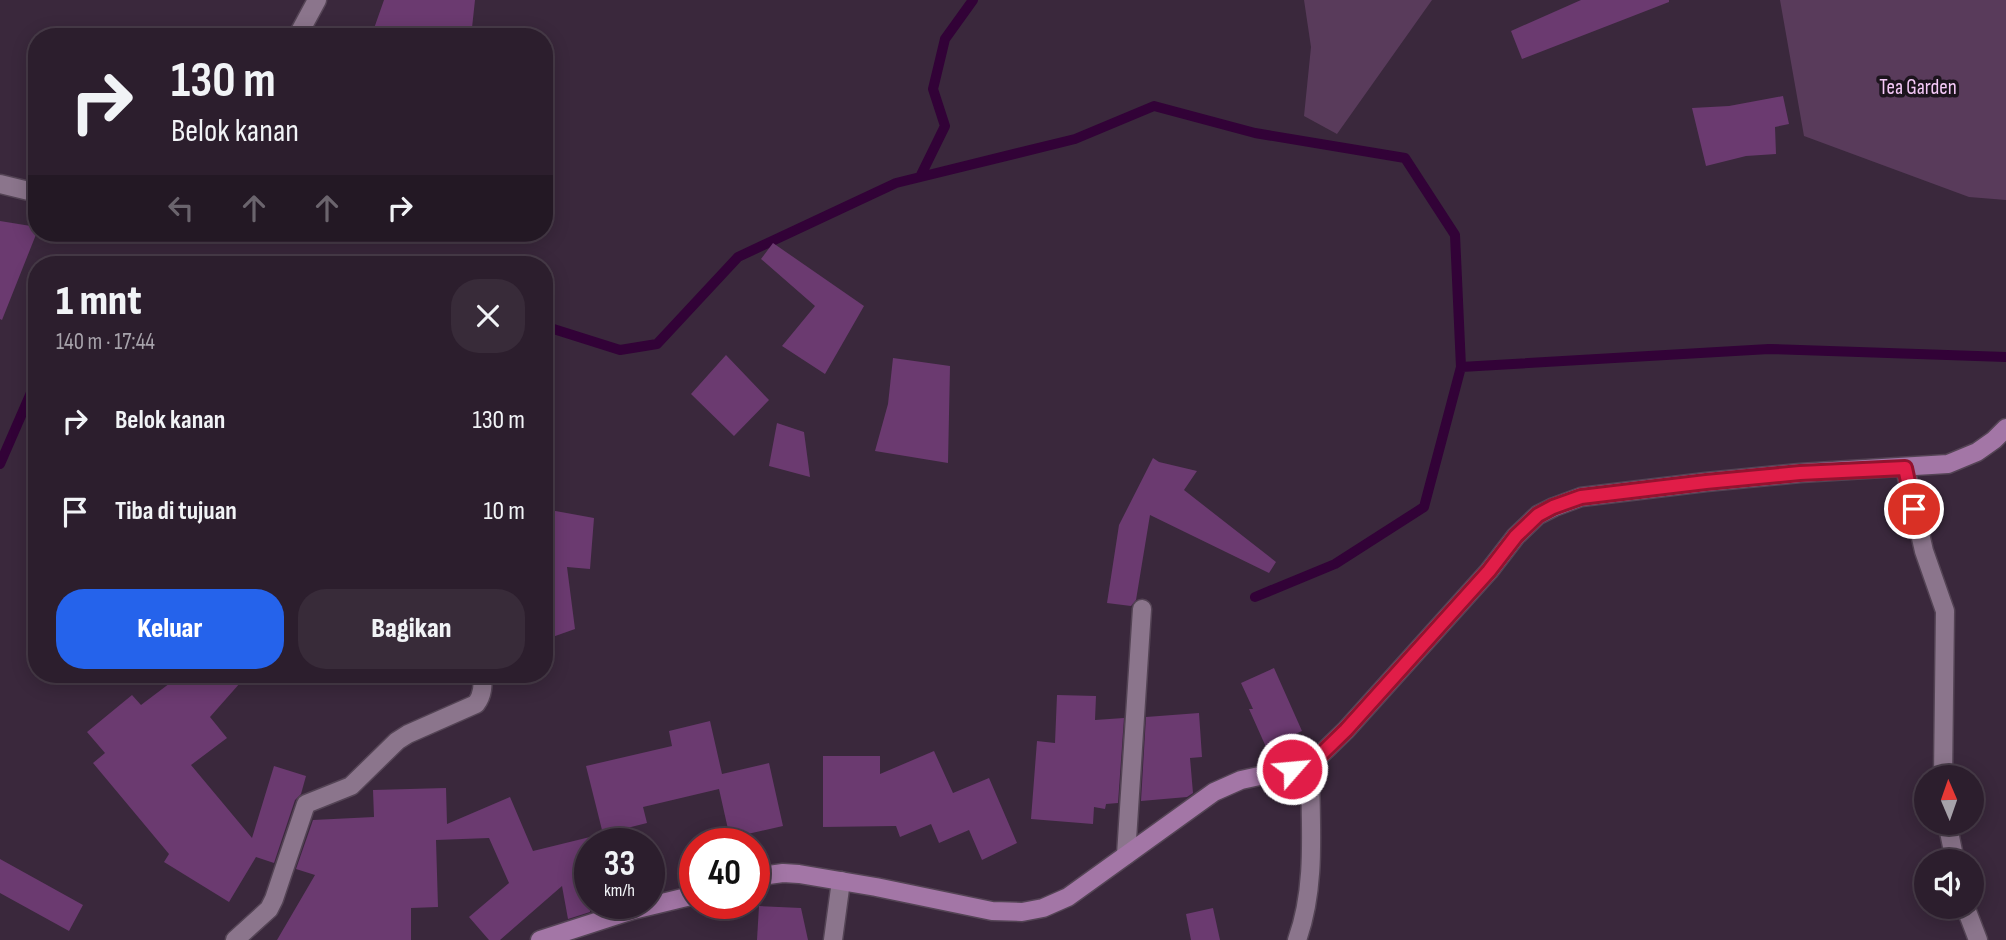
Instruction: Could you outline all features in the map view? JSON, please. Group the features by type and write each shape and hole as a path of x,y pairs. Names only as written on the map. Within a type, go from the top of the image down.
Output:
{"street":[{"path":"302,28 317,0"},
{"path":"0,184 28,191"},
{"path":"770,875 783,873 841,881 992,911 1022,912 1043,908 1068,897 1214,793 1241,780 1310,765 1346,730 1489,571 1516,536 1538,515 1553,507 1581,497 1706,482 1948,464 1977,452 2006,428"},
{"path":"1905,468 1924,551 1945,611 1942,765"},
{"path":"1126,855 1142,609"},
{"path":"235,940 269,909 279,889 306,804 351,786 397,741 408,734 477,704 481,699 482,683"},
{"path":"1297,940 1306,915 1310,891 1310,765"},
{"path":"833,940 841,881"},
{"path":"547,939 633,910 679,899"},
{"path":"1970,919 1978,940"}],"green space":[{"path":"1304,0 1432,0 1337,134 1304,116 1311,47"},
{"name":"Tea Garden","path":"1780,0 2006,0 2006,200 1969,197 1804,136"}],"building":[{"path":"384,0 475,0 472,28 374,28"},
{"path":"1581,0 1669,2 1522,59 1511,31"},
{"path":"1783,96 1789,124 1775,127 1776,154 1746,156 1706,166 1692,108 1729,106"},
{"path":"0,221 28,226 28,242 33,242 2,320"},
{"path":"773,243 864,306 825,374 782,346 815,306 761,259"},
{"path":"726,355 769,400 734,436 691,394"},
{"path":"893,358 950,366 948,463 875,451 888,404"},
{"path":"777,423 804,432 810,477 769,466"},
{"path":"1153,458 1159,462 1197,471 1184,490 1276,562 1269,573 1150,515 1136,600 1131,606 1107,603 1119,525"},
{"path":"553,511 594,518 590,569 567,567 575,629 553,637"},
{"path":"1274,668 1302,731 1266,747 1241,683"},
{"path":"170,683 240,683 210,717 227,738 191,765 252,838 274,766 306,776 274,863 256,857 229,902 164,862 169,854 93,763 105,753 87,732 132,695 141,705"},
{"path":"1057,695 1096,696 1095,720 1124,718 1118,803 1106,804 1105,809 1094,807 1093,824 1031,819 1037,741 1055,743"},
{"path":"1199,713 1202,757 1190,758 1193,793 1187,797 1141,801 1146,717"},
{"path":"710,721 722,774 769,763 783,826 770,829 728,828 719,789 643,807 647,823 627,828 602,828 586,766 672,746 669,731"},
{"path":"934,751 953,793 989,778 1017,843 982,860 969,830 939,843 931,824 900,837 896,826 823,827 823,756 880,756 880,774"},
{"path":"446,788 447,824 510,797 533,851 574,841 574,917 568,919 562,886 500,940 489,940 469,917 509,883 489,838 436,840 438,907 411,908 411,940 277,940 315,875 296,869 313,820 374,817 373,790"},
{"path":"0,859 83,905 69,931 0,893"},
{"path":"770,907 801,908 808,940 757,940 758,919 770,919"},
{"path":"1213,908 1220,940 1191,940 1186,914"}],"waterway":[{"path":"920,177 945,126 933,89 945,39 973,0"},
{"path":"553,329 620,350 657,344 738,257 896,183 1075,139 1154,106 1255,133 1405,158 1455,235 1461,367 1769,349 2006,357"},
{"path":"1255,597 1335,564 1424,507 1461,367"},
{"path":"0,464 28,400"}],"route":[{"path":"1292,769 1310,765 1346,730 1489,571 1516,536 1538,515 1553,507 1581,497 1706,482 1800,473 1905,468 1914,509"}]}
